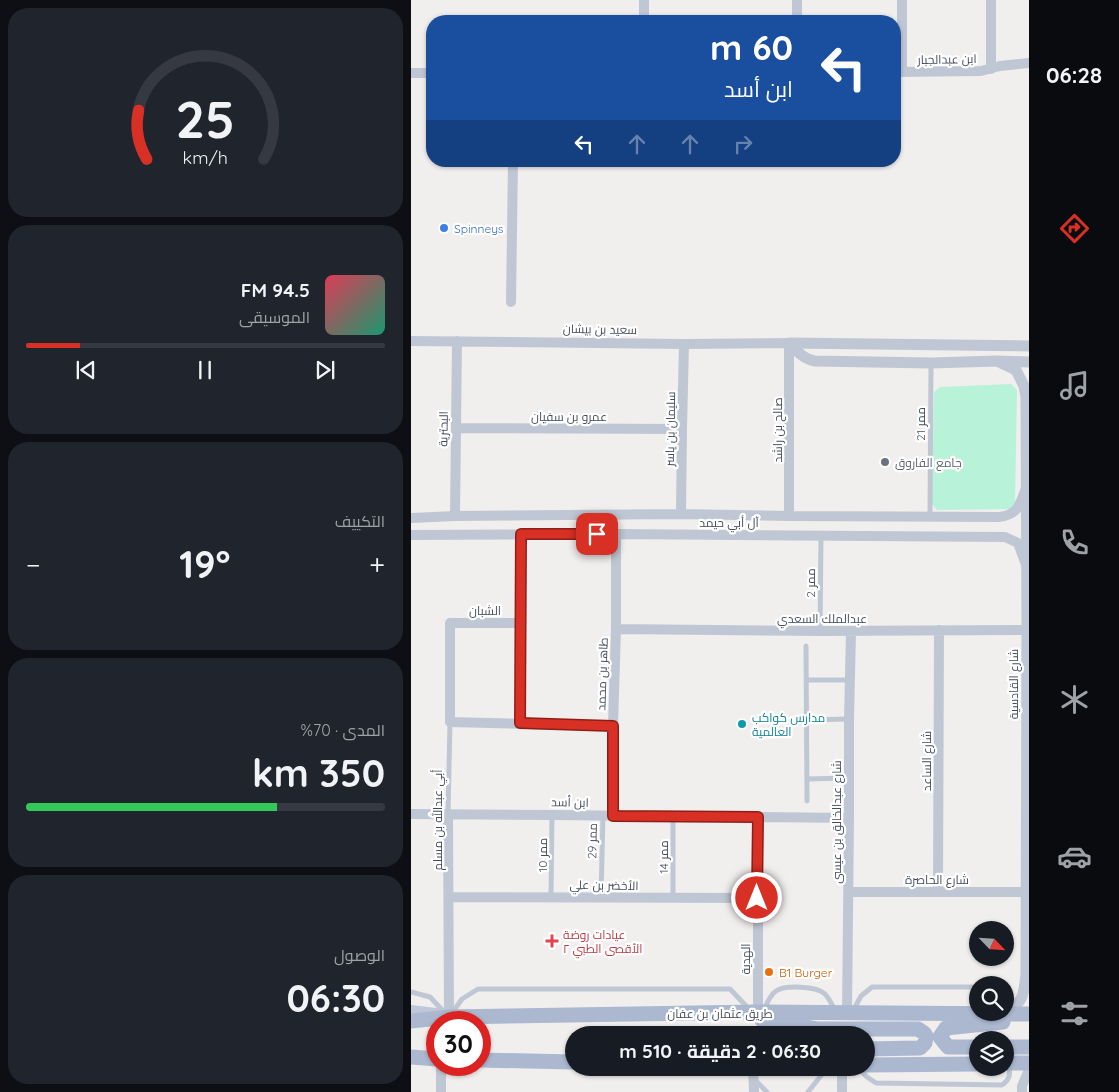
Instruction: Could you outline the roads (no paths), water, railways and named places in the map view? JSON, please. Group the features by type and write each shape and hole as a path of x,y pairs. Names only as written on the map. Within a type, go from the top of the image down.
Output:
{"main road":[{"name":"طريق عثمان بن عفان","path":"491,1016 717,1012 969,1011"},
{"path":"411,1012 426,1014"},
{"path":"717,1012 804,1026"},
{"name":"طريق عثمان بن عفان","path":"1014,1013 1029,1015"},
{"path":"969,1047 948,1047 940,1037 946,1028 1001,1022 1029,1015"},
{"name":"طريق عثمان بن عفان","path":"411,1021 426,1019"},
{"path":"875,1029 918,1029 926,1036 925,1043 920,1048 875,1049"},
{"path":"1014,1047 1029,1047"},
{"path":"411,1057 426,1058"},
{"path":"411,1062 426,1060"},
{"path":"491,1060 565,1062"},
{"path":"1014,1063 1029,1063"},
{"path":"875,1065 969,1064"}],"street":[{"path":"644,0 644,15"},
{"path":"797,0 797,15"},
{"path":"901,18 902,0"},
{"path":"991,0 991,68"},
{"name":"ابن عبدالجبار","path":"901,72 981,71 1000,66 1029,63"},
{"path":"411,73 426,73"},
{"path":"511,302 513,167"},
{"name":"سعيد بن بيشان","path":"411,341 1029,346"},
{"name":"البحترية","path":"455,516 457,341"},
{"path":"789,343 807,360 815,361 1029,362"},
{"name":"صالح بن راشد","path":"789,343 789,516"},
{"name":"سليمان بن ياسر","path":"681,514 684,344"},
{"name":"شارع القادسية","path":"997,361 1016,370 1024,386 1026,396 1026,994 1014,1004"},
{"name":"عمرو بن سفيان","path":"455,428 682,429"},
{"name":"آل أبي حيمد","path":"411,518 681,514 1005,516 1017,509 1027,487"},
{"path":"520,723 521,534"},
{"name":"آل أبي حيمد","path":"411,535 616,534 1005,537 1018,543 1027,569"},
{"name":"طاهر بن محمد","path":"608,815 616,629 616,534"},
{"name":"الشبان","path":"450,623 521,623"},
{"name":"أبي عبدالله بن مسلم","path":"450,623 450,722"},
{"name":"عبدالملك السعدي","path":"616,629 820,632 1027,630"},
{"name":"شارع الساعد","path":"938,891 939,630"},
{"name":"شارع عبدالخالق بن عيسى","path":"845,1013 849,892 851,631"},
{"path":"450,722 613,726"},
{"name":"ابن أسد","path":"411,814 849,818"},
{"name":"أبي عبدالله بن مسلم","path":"448,814 449,1011"},
{"name":"الهدية","path":"757,1012 758,817"},
{"name":"شارع الحاصرة","path":"849,892 1026,892"},
{"name":"الأخضر بن علي","path":"449,897 757,898"},
{"path":"1022,1092 1022,1086 1029,1070"},
{"path":"441,1076 441,1092"},
{"path":"753,1076 754,1092"},
{"path":"842,1076 842,1092"}],"lane":[{"name":"ممر 21","path":"930,516 931,363"},
{"name":"ممر 2","path":"820,632 821,535"},
{"path":"807,646 807,800"},
{"path":"807,680 850,680"},
{"path":"807,720 849,719"},
{"name":"أبي عبدالله بن مسلم","path":"448,814 450,722"},
{"path":"807,779 849,778"},
{"name":"ممر 10","path":"551,896 552,814"},
{"name":"ممر 29","path":"601,897 608,815"},
{"name":"ممر 14","path":"673,817 673,898"},
{"path":"453,1011 462,999 478,989 730,989 757,1012 777,990 798,986 813,988 825,993 845,1013 872,987 969,988"},
{"path":"411,992 430,997 443,1011"},
{"path":"755,1076 767,1092"},
{"path":"807,1092 820,1076"},
{"path":"866,1076 876,1083 1002,1085 1007,1082 1010,1076"},
{"path":"973,1084 973,1092"}],"place":[{"name":"Spinneys","path":"444,228"},
{"name":"جامع الفاروق","path":"885,462"},
{"name":"مدارس كواكب العالمية","path":"742,724"},
{"name":"عيادات روضة الأقصى الطبي ٢","path":"552,941"},
{"name":"B1 Burger","path":"769,972"}]}
